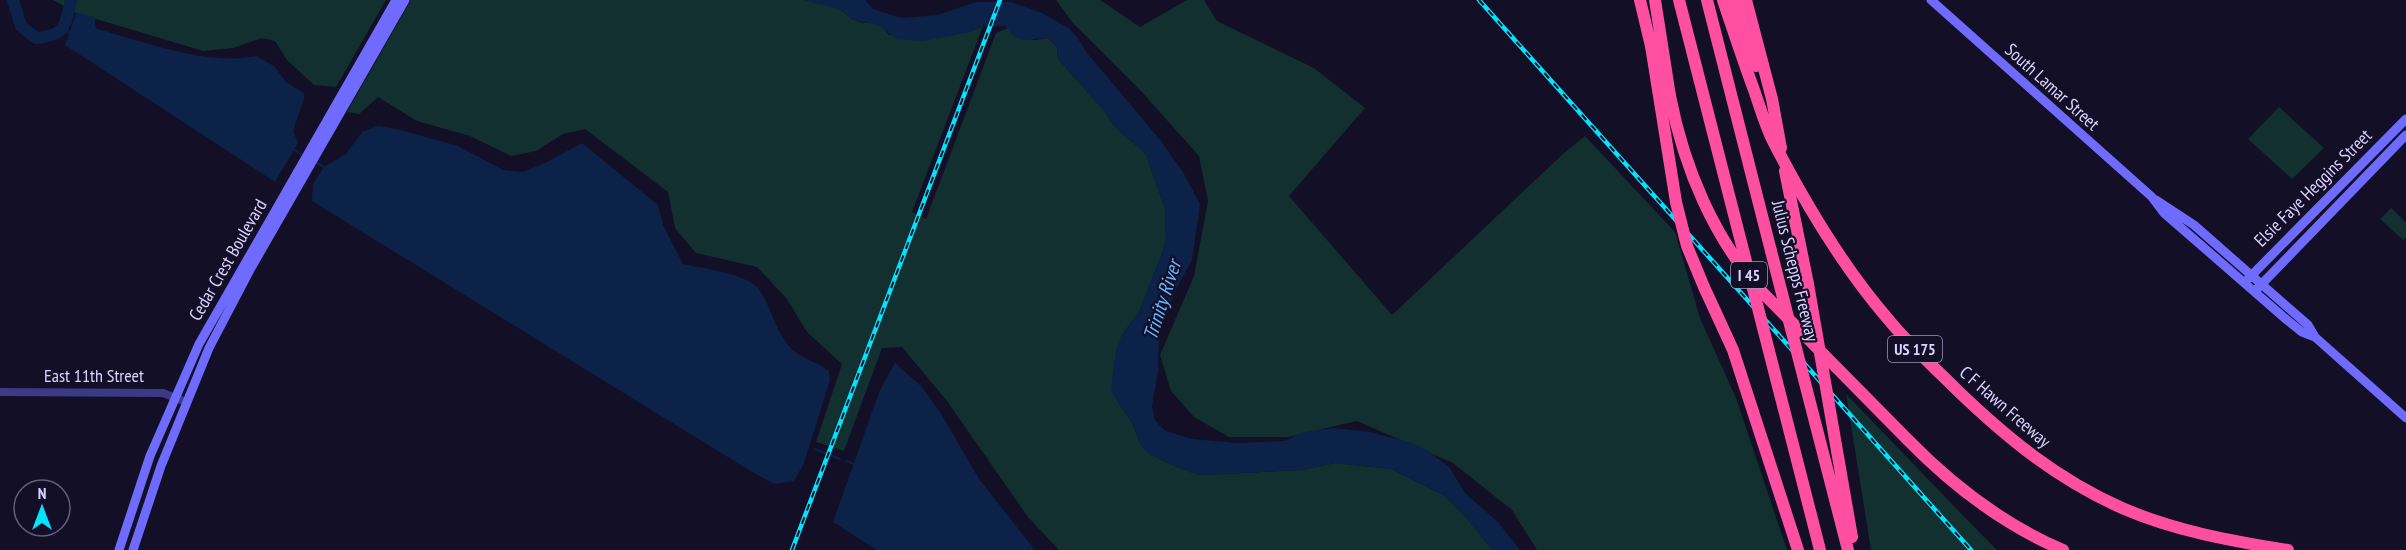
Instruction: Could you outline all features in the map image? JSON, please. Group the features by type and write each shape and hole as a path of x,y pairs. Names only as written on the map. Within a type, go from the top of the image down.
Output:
{"highway":[{"path":"1642,0 1652,46 1676,202 1687,246 1733,350 1798,550"},
{"path":"1655,0 1671,103 1687,159 1707,208 1742,267 1763,293 1940,472 2002,517 2063,550"},
{"name":"I 45","path":"1679,0 1820,550"},
{"name":"Julius Schepps Freeway","path":"1707,0 1848,550"},
{"name":"C F Hawn Freeway","path":"1723,0 1769,133 1810,208 1845,264 1895,328 2000,431 2047,466 2092,493 2150,519 2198,534 2288,550"},
{"path":"1735,0 1780,142"},
{"path":"1748,5 1772,99 1808,284 1854,550"}],"main road":[{"name":"Cedar Crest Boulevard","path":"134,550 160,466 209,348 248,266 396,0"},
{"name":"Cedar Crest Boulevard","path":"119,550 150,456 199,344 248,266 405,0"},
{"name":"South Lamar Street","path":"1931,0 2152,197 2177,212 2252,274 2308,325 2315,337"},
{"name":"Elsie Faye Heggins Street","path":"2245,282 2320,203 2406,119"},
{"name":"Elsie Faye Heggins Street","path":"2255,291 2406,135"},
{"name":"South Lamar Street","path":"2152,197 2164,213 2295,326 2315,337 2406,418"},
{"path":"2320,203 2330,213"}],"street":[{"name":"East 11th Street","path":"0,392 163,393 186,402"}],"green space":[{"path":"53,0 386,0 336,87 314,85 287,60 275,41 262,38 233,48 203,51 76,13"},
{"path":"411,0 804,0 837,8 857,21 876,24 885,29 889,35 970,32 983,26 912,212 926,219 996,33 1008,28 1015,37 1035,40 1048,38 1057,47 1058,58 1105,112 1114,126 1146,154 1165,209 1164,248 1140,310 1122,335 1112,388 1117,401 1133,424 1143,447 1162,460 1202,475 1302,470 1335,463 1391,469 1445,496 1492,550 1059,550 1028,517 947,401 902,347 882,348 844,451 816,442 842,364 807,332 787,299 757,267 696,253 675,228 668,192 585,129 563,134 536,151 511,156 470,136 417,121 378,97 359,114 347,112"},
{"path":"1056,0 1100,0 1140,27 1187,0 1204,0 1217,21 1314,68 1365,108 1289,196 1392,315 1564,153 1585,136 1675,232 1700,318 1736,398 1787,550 1537,550 1512,510 1453,463 1357,421 1289,437 1229,437 1194,417 1171,391 1160,355 1194,276 1208,201 1199,156 1141,91 1072,22"},
{"path":"2279,107 2324,148 2292,179 2248,139"},
{"path":"2391,208 2406,222 2406,238 2403,240 2380,219"},
{"path":"1846,394 1978,531 1997,550 1871,550"}],"water":[{"name":"Trinity River","path":"804,0 865,0 873,9 902,18 938,15 976,2 1011,2 1042,13 1070,29 1087,53 1161,141 1183,172 1200,204 1192,260 1176,289 1159,336 1158,371 1152,406 1155,420 1159,425 1166,431 1192,439 1238,443 1284,441 1304,432 1335,428 1370,432 1415,444 1449,467 1466,494 1498,522 1520,550 1492,550 1445,496 1391,469 1335,463 1302,470 1203,475 1191,473 1149,454 1141,445 1133,424 1111,388 1116,350 1122,335 1140,310 1166,238 1165,209 1146,154 1114,126 1105,112 1058,58 1057,47 1048,38 1022,40 1015,37 1005,26 983,26 970,32 923,41 896,39 879,25 858,21 850,18 842,10"},
{"path":"76,13 95,17 97,29 156,46 217,58 256,56 274,66 286,82 304,93 293,131 298,143 275,182 65,45"},
{"path":"378,126 458,146 503,170 523,172 582,143 658,205 663,225 683,264 723,272 744,279 758,288 780,333 789,346 798,354 829,371 830,380 804,463 794,481 774,484 752,472 312,201 313,184 324,167 346,154 362,132"},
{"path":"895,363 921,386 940,412 979,479 1035,550 877,550 833,522 880,390"}],"waterway":[{"path":"13,0 21,26 36,38 53,35 62,28 71,0"},
{"path":"62,29 70,33"},
{"path":"293,149 304,156"},
{"path":"315,162 326,168"},
{"path":"815,449 840,459"},
{"path":"846,461 854,464"}],"railway":[{"path":"792,550 1000,0"},
{"path":"1479,0 1971,550"}]}
